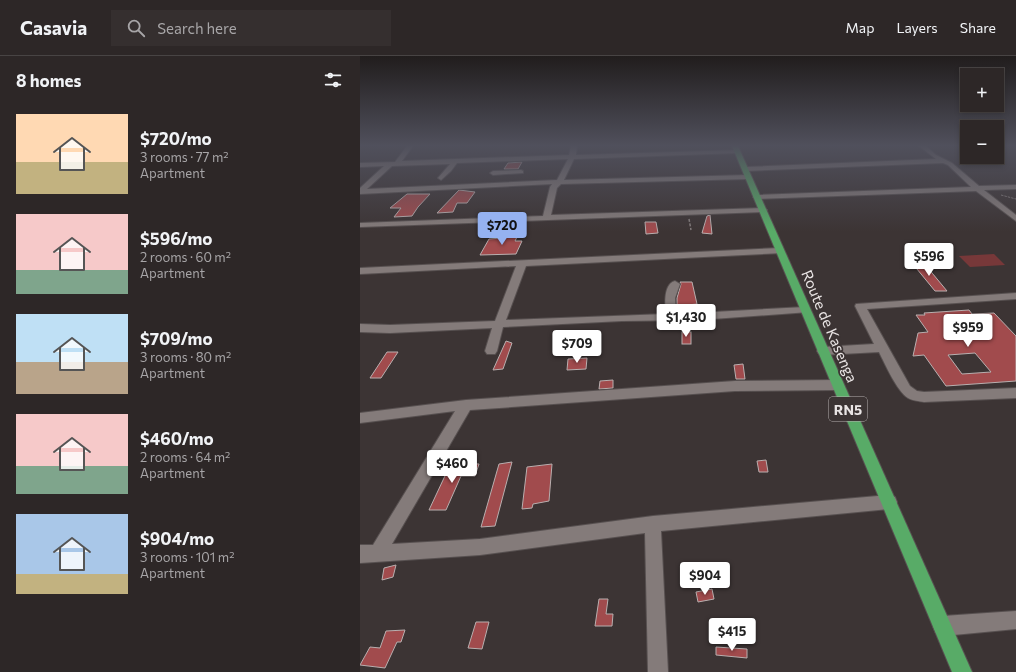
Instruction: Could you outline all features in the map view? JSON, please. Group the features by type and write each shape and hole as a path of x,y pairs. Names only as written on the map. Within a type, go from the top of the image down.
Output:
{"highway":[{"name":"Route de Kasenga","path":"747,175 962,672"}],"street":[{"path":"360,192 381,175"},
{"path":"441,178 444,175"},
{"path":"546,218 554,187 560,182 563,175"},
{"path":"360,192 710,175"},
{"path":"963,175 1016,219"},
{"path":"757,197 1016,188"},
{"path":"360,225 688,214 763,210"},
{"path":"360,271 780,251"},
{"path":"491,351 499,323 522,264"},
{"path":"671,316 670,298 675,284"},
{"path":"1016,296 860,306 906,389 913,395 924,397 1016,393"},
{"path":"360,328 390,329 671,316 710,316 805,310"},
{"path":"823,351 882,348"},
{"path":"360,418 466,405 735,386 837,385"},
{"path":"378,552 466,405"},
{"path":"360,554 480,547 653,524 889,502"},
{"path":"653,524 658,672"},
{"path":"943,626 1016,620"}],"path":[{"path":"688,214 691,230"}],"shaded area":[{"path":"994,254 1005,265 970,267 959,256"}],"building":[{"path":"459,190 475,192 467,203 457,203 453,212 437,213"},
{"path":"407,194 430,194 412,216 394,217 401,208 390,208"},
{"path":"710,215 712,234 702,233 707,216"},
{"path":"645,222 656,222 658,233 646,234"},
{"path":"503,235 518,235 515,241 522,241 516,254 480,255 489,239 502,238"},
{"path":"923,262 947,291 935,291 912,263"},
{"path":"680,282 692,282 697,304 677,306 677,298 681,284"},
{"path":"969,310 972,314 994,313 1016,336 1016,381 946,386 924,355 913,356 918,333 928,332 916,315 925,315 924,313","holes":["975,353 991,372 962,374 948,355"]},
{"path":"682,332 691,332 691,344 682,344"},
{"path":"506,341 512,343 503,369 493,370"},
{"path":"387,352 398,352 381,378 370,378"},
{"path":"587,358 586,369 567,370 568,359"},
{"path":"743,364 745,379 736,379 734,365"},
{"path":"613,380 613,388 599,389 600,381"},
{"path":"766,460 768,472 759,472 757,461"},
{"path":"512,462 495,526 481,527 499,464"},
{"path":"451,463 479,464 475,476 461,476 446,510 429,510"},
{"path":"552,464 549,501 533,504 532,508 522,509 527,467"},
{"path":"396,565 393,577 382,580 384,568"},
{"path":"712,589 714,599 698,602 696,592"},
{"path":"599,599 608,599 606,614 613,614 612,626 595,626"},
{"path":"476,622 489,622 482,649 468,648"},
{"path":"405,630 401,642 397,642 385,668 360,665 370,647 380,648 386,631"},
{"path":"716,647 747,649 747,658 716,655"}]}
